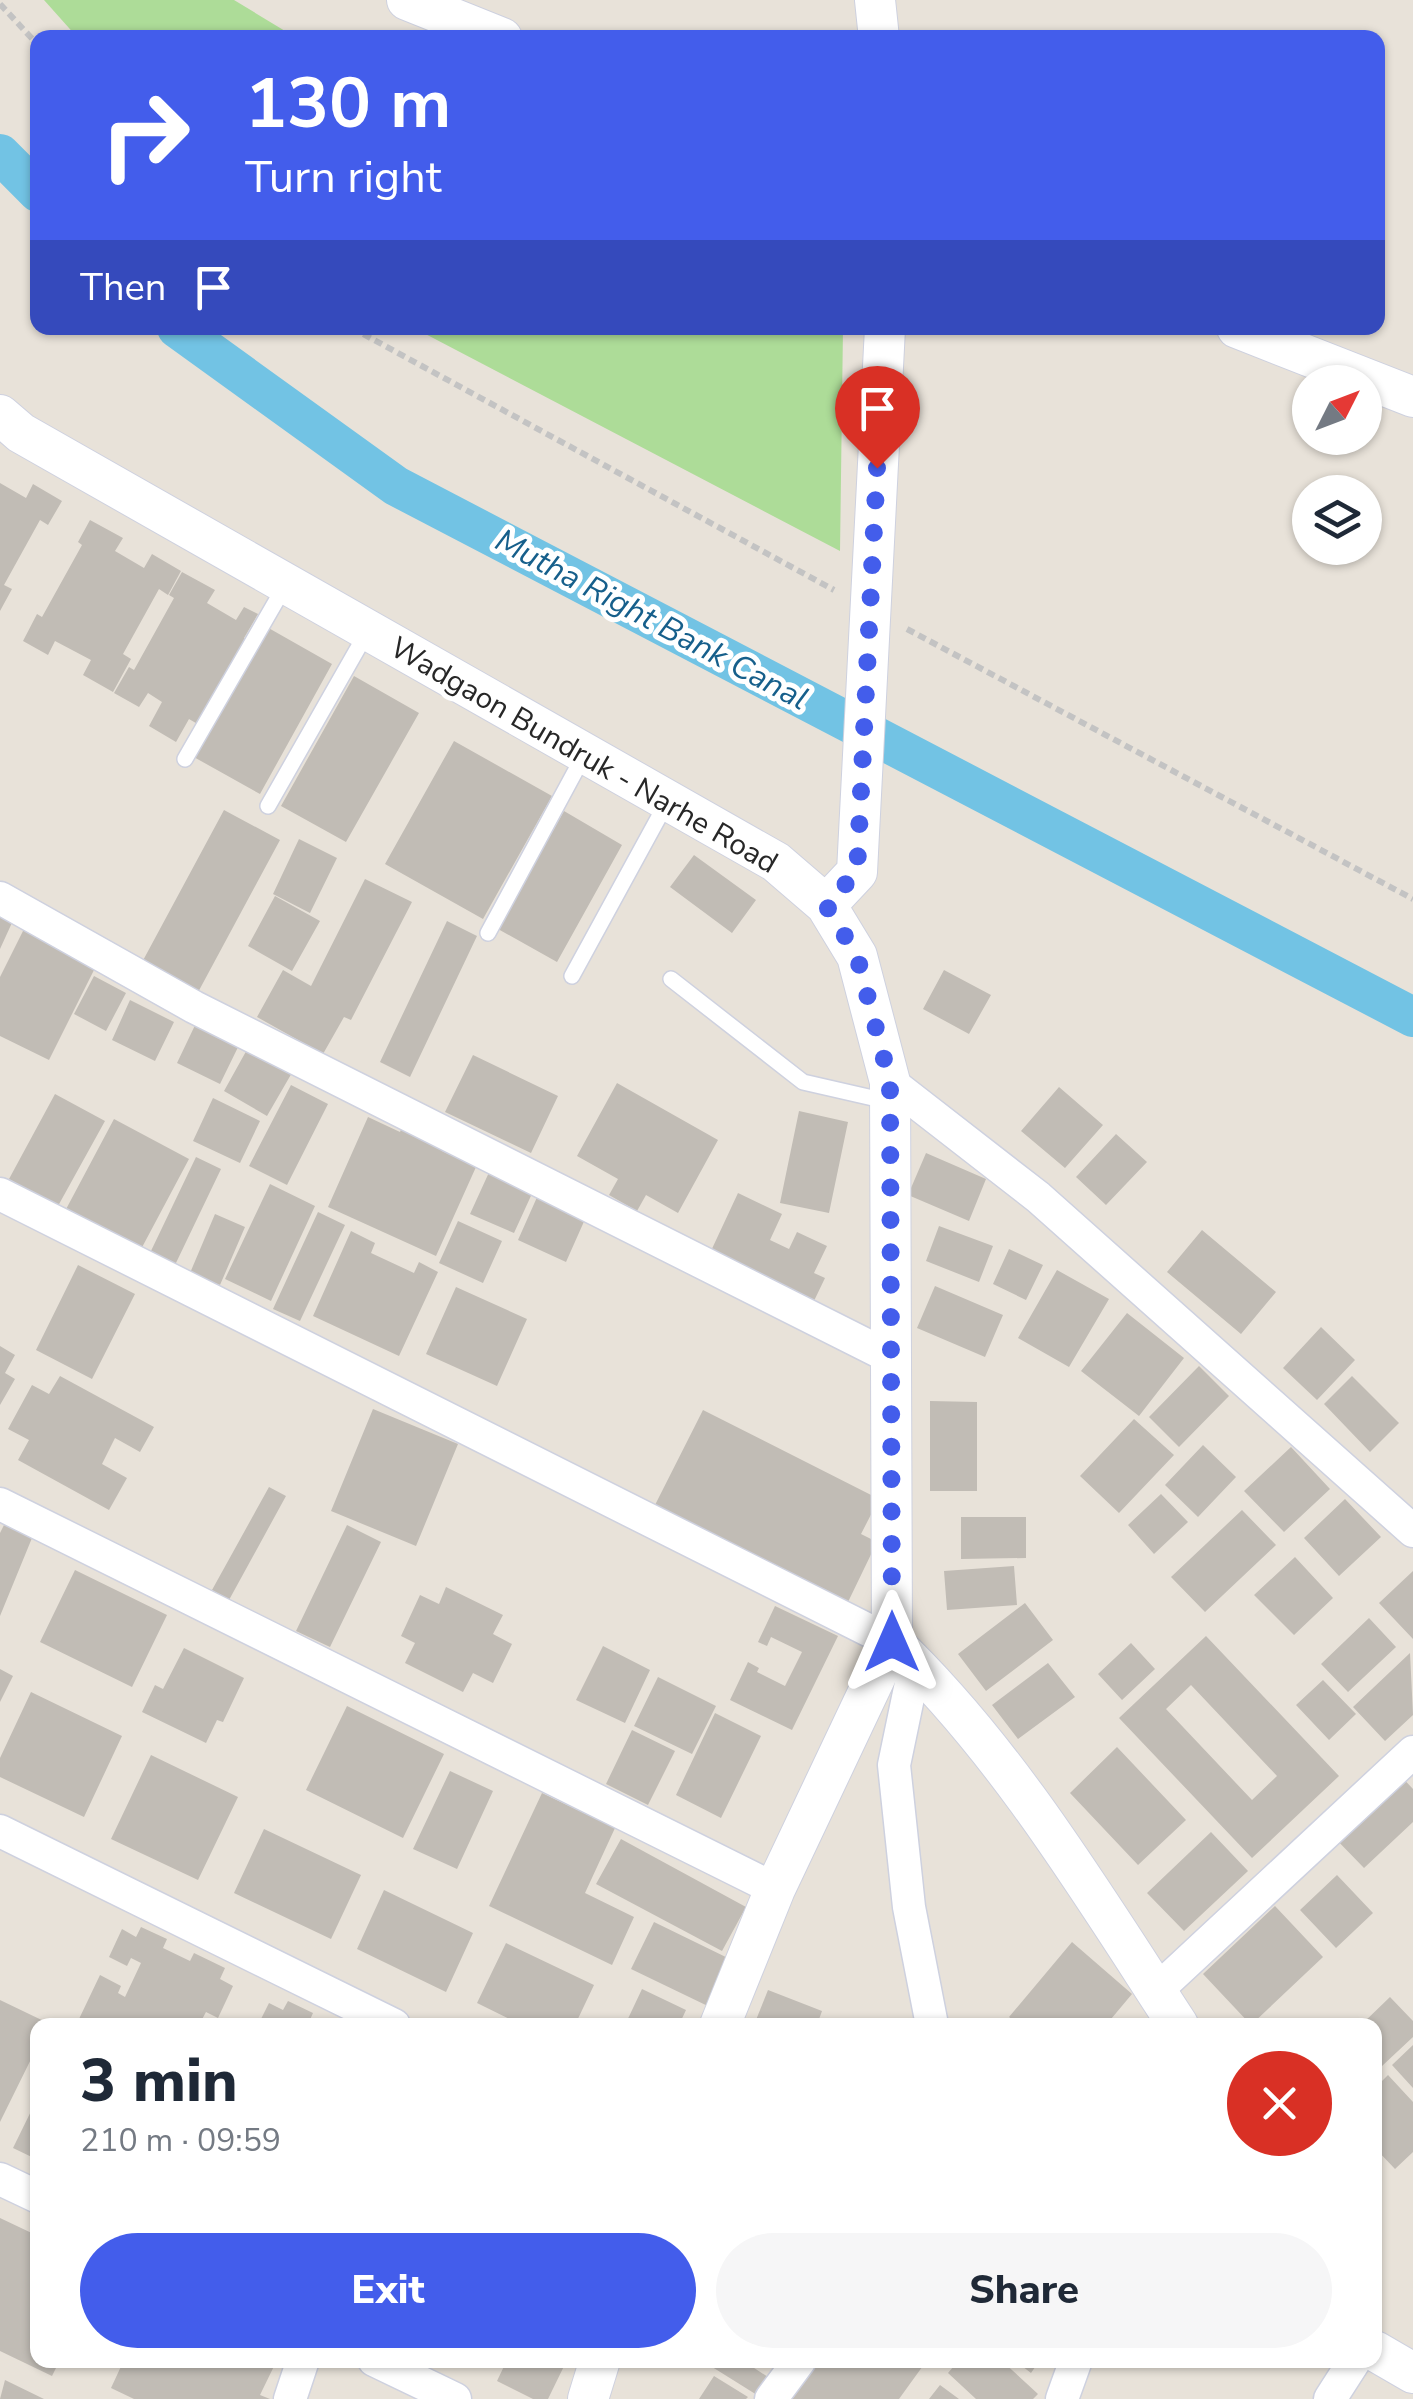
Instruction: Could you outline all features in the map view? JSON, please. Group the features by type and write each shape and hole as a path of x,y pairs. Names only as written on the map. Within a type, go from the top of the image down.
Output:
{"street":[{"path":"407,0 482,30"},
{"path":"875,0 878,30"},
{"path":"826,905 857,872 885,335"},
{"path":"1255,335 1413,397"},
{"name":"Wadgaon Bundruk - Narhe Road","path":"0,415 21,434 776,862 826,905 857,956 890,1092 903,1653 775,1889 723,2018"},
{"path":"0,898 194,1007 894,1359"},
{"path":"890,1092 1038,1198 1413,1531"},
{"path":"0,1194 903,1653 1063,1849 1174,2018"},
{"path":"0,1504 775,1889"},
{"path":"903,1653 894,1765 909,1907 931,2018"},
{"path":"1156,1990 1413,1752"},
{"path":"0,1831 380,2018"},
{"path":"0,2178 30,2193"},
{"path":"1382,2355 1413,2374"},
{"path":"290,2399 300,2368"},
{"path":"391,2368 455,2399"},
{"path":"588,2399 598,2368"},
{"path":"771,2399 794,2368"},
{"path":"1062,2399 1073,2368"},
{"path":"1330,2399 1350,2368"}],"lane":[{"path":"185,759 286,584"},
{"path":"268,806 368,630"},
{"path":"488,932 585,754"},
{"path":"572,976 668,800"},
{"path":"670,979 802,1082 890,1092"}],"path":[{"path":"0,4 30,36"},
{"path":"365,335 706,520"},
{"path":"1076,718 1413,899"}],"green space":[{"path":"44,0 234,0 283,30 71,30"},
{"path":"427,335 843,335 840,551"}],"building":[{"path":"0,483 26,498 33,484 62,501 48,525 40,520 4,585 12,589 0,611"},
{"path":"90,520 123,538 115,551 144,568 152,554 181,571 168,595 159,589 123,654 131,659 113,692 83,675 91,660 55,641 48,655 23,641 37,614 42,617 82,545 78,542"},
{"path":"182,572 215,590 207,603 236,620 244,607 258,614 244,638 249,641 201,726 189,719 176,742 149,726 162,702 148,693 139,707 114,693 129,667 134,670 174,598 169,595"},
{"path":"265,626 332,664 260,794 192,756"},
{"path":"354,676 419,713 346,842 281,806"},
{"path":"454,741 552,796 483,919 385,864"},
{"path":"224,810 280,840 196,996 140,966"},
{"path":"564,811 622,845 557,962 498,929"},
{"path":"299,839 337,858 310,913 273,894"},
{"path":"694,855 756,900 732,933 670,887"},
{"path":"365,879 412,902 351,1020 344,1017 323,1054 257,1017 283,970 311,986"},
{"path":"275,896 320,921 292,971 248,946"},
{"path":"0,906 16,914 0,949"},
{"path":"447,921 477,936 410,1077 380,1062"},
{"path":"24,929 96,966 49,1060 0,1036 0,977"},
{"path":"944,970 991,995 969,1034 923,1009"},
{"path":"94,976 126,993 106,1031 74,1014"},
{"path":"130,1000 174,1022 155,1061 112,1040"},
{"path":"198,1019 241,1041 220,1084 177,1063"},
{"path":"249,1046 293,1071 267,1116 224,1091"},
{"path":"473,1055 558,1096 531,1153 445,1112"},
{"path":"617,1083 718,1140 678,1213 646,1195 637,1211 609,1195 618,1179 577,1156"},
{"path":"291,1085 328,1104 287,1185 249,1166"},
{"path":"1059,1087 1103,1125 1065,1168 1021,1131"},
{"path":"55,1094 105,1121 58,1206 9,1179"},
{"path":"213,1098 260,1121 240,1163 193,1141"},
{"path":"799,1111 848,1122 829,1213 780,1203"},
{"path":"368,1117 400,1132 405,1120 447,1139 442,1151 476,1167 436,1256 328,1207"},
{"path":"114,1119 189,1159 139,1253 64,1213"},
{"path":"1116,1134 1147,1162 1106,1205 1076,1177"},
{"path":"926,1153 986,1179 969,1221 908,1195"},
{"path":"196,1157 221,1169 175,1265 150,1253"},
{"path":"491,1168 535,1187 514,1233 470,1214"},
{"path":"270,1184 315,1206 271,1301 225,1279"},
{"path":"738,1193 782,1214 770,1240 789,1249 797,1232 827,1246 814,1273 825,1278 813,1303 710,1253"},
{"path":"538,1195 586,1217 566,1262 518,1240"},
{"path":"318,1212 345,1225 300,1321 273,1309"},
{"path":"215,1214 245,1227 220,1285 190,1273"},
{"path":"458,1221 502,1241 483,1283 439,1263"},
{"path":"939,1226 993,1246 979,1282 926,1261"},
{"path":"1202,1230 1276,1292 1241,1334 1167,1272"},
{"path":"351,1231 375,1243 371,1253 414,1273 419,1262 438,1272 399,1356 313,1316"},
{"path":"1009,1249 1043,1265 1026,1300 993,1284"},
{"path":"78,1265 135,1294 92,1379 36,1350"},
{"path":"1057,1270 1109,1299 1069,1367 1018,1338"},
{"path":"935,1286 1003,1315 985,1357 917,1328"},
{"path":"456,1287 527,1319 497,1386 426,1354"},
{"path":"1127,1313 1184,1358 1139,1416 1081,1371"},
{"path":"1321,1327 1355,1360 1317,1400 1283,1368"},
{"path":"0,1346 15,1355 5,1373 15,1379 0,1405"},
{"path":"1199,1366 1229,1396 1179,1447 1149,1417"},
{"path":"60,1376 154,1427 140,1452 115,1438 102,1464 127,1478 109,1510 18,1460 29,1440 8,1429 32,1385 49,1394"},
{"path":"1352,1376 1399,1423 1370,1452 1324,1404"},
{"path":"930,1401 977,1402 977,1491 930,1491"},
{"path":"373,1409 458,1444 416,1546 331,1511"},
{"path":"703,1410 879,1499 861,1534 877,1542 848,1602 655,1505"},
{"path":"1134,1419 1174,1455 1119,1513 1080,1476"},
{"path":"1203,1445 1236,1477 1198,1517 1165,1485"},
{"path":"1291,1447 1330,1489 1284,1532 1244,1491"},
{"path":"269,1487 286,1496 229,1600 212,1590"},
{"path":"1161,1494 1188,1522 1154,1554 1128,1525"},
{"path":"1345,1499 1381,1537 1339,1576 1304,1538"},
{"path":"1242,1510 1276,1545 1205,1612 1171,1577"},
{"path":"961,1517 1026,1517 1026,1558 961,1559"},
{"path":"4,1525 32,1538 0,1616 0,1533"},
{"path":"347,1525 381,1542 330,1647 296,1631"},
{"path":"1295,1557 1333,1598 1294,1635 1254,1595"},
{"path":"1014,1566 1017,1605 947,1610 944,1571"},
{"path":"75,1570 167,1615 132,1687 40,1642"},
{"path":"1413,1571 1413,1639 1379,1603"},
{"path":"446,1587 503,1615 493,1634 512,1644 493,1683 473,1673 463,1692 405,1663 415,1643 401,1636 420,1595 439,1604"},
{"path":"1025,1603 1053,1640 986,1691 958,1654"},
{"path":"775,1606 838,1636 792,1730 730,1700 748,1662 759,1668 757,1672 785,1686 802,1652 771,1637 767,1646 758,1642"},
{"path":"1369,1618 1396,1647 1348,1692 1321,1664"},
{"path":"1206,1636 1339,1776 1252,1858 1119,1718","holes":["1191,1685 1277,1776 1252,1800 1166,1709"]},
{"path":"1131,1643 1155,1669 1122,1700 1098,1674"},
{"path":"603,1646 650,1670 625,1723 576,1700"},
{"path":"184,1648 244,1678 223,1722 217,1720 206,1743 142,1712 155,1685 163,1689"},
{"path":"1410,1653 1413,1715 1385,1741 1353,1707"},
{"path":"1048,1663 1075,1697 1018,1739 992,1705"},
{"path":"0,1669 13,1676 0,1702"},
{"path":"658,1677 716,1706 692,1754 634,1726"},
{"path":"1323,1680 1356,1714 1329,1740 1296,1705"},
{"path":"31,1692 122,1736 84,1817 0,1777 0,1758"},
{"path":"347,1706 444,1754 403,1838 306,1790"},
{"path":"715,1713 761,1736 721,1818 676,1795"},
{"path":"632,1730 675,1751 648,1805 606,1784"},
{"path":"1117,1747 1186,1820 1138,1865 1070,1793"},
{"path":"151,1755 238,1797 198,1880 111,1839"},
{"path":"450,1771 493,1791 457,1869 413,1849"},
{"path":"1396,1771 1413,1789 1413,1822 1364,1868 1331,1834"},
{"path":"542,1793 615,1828 585,1893 634,1917 612,1965 489,1906"},
{"path":"264,1829 361,1875 331,1939 234,1893"},
{"path":"1211,1832 1248,1871 1184,1931 1147,1893"},
{"path":"621,1839 746,1907 722,1951 596,1884"},
{"path":"1337,1875 1373,1913 1336,1948 1300,1910"},
{"path":"384,1890 473,1933 446,1992 357,1949"},
{"path":"1275,1906 1323,1957 1258,2018 1244,2018 1203,1974"},
{"path":"654,1922 736,1962 714,2009 631,1969"},
{"path":"141,1927 167,1939 163,1948 190,1961 194,1953 225,1968 220,1979 233,1986 218,2018 206,2012 203,2018 79,2018 100,1975 121,1986 118,1993 125,1997 141,1963 131,1958 127,1966 109,1957 122,1929 136,1937"},
{"path":"1072,1942 1132,1994 1112,2018 1009,2017"},
{"path":"506,1943 594,1985 578,2018 508,2018 477,2003"},
{"path":"642,1989 686,2010 682,2018 628,2018"},
{"path":"768,1990 822,2011 820,2018 757,2018"},
{"path":"1390,1997 1413,2021 1413,2037 1382,2066 1382,2018 1368,2018"},
{"path":"0,2000 37,2018 30,2018 30,2061 0,2122"},
{"path":"288,2001 313,2013 311,2018 262,2018 269,2003 283,2010"},
{"path":"1413,2045 1413,2088 1392,2065"},
{"path":"1388,2075 1413,2102 1413,2152 1395,2169 1382,2155 1382,2081"},
{"path":"30,2113 30,2156 13,2148"},
{"path":"0,2218 30,2232 30,2365 0,2351"},
{"path":"35,2368 56,2368 52,2376"},
{"path":"120,2368 273,2368 260,2395 270,2399 134,2399 111,2388"},
{"path":"503,2368 563,2368 548,2399 533,2399 497,2381"},
{"path":"714,2368 754,2368 768,2377 757,2395"},
{"path":"805,2368 921,2368 899,2399 783,2399"},
{"path":"952,2368 1010,2368 1038,2394 1033,2399 976,2399 948,2373"},
{"path":"714,2376 748,2397 699,2399"},
{"path":"5,2380 44,2399 0,2399"},
{"path":"940,2385 959,2399 929,2399"}],"waterway":[{"name":"Mutha Right Bank Canal","path":"0,154 30,184"},
{"name":"Mutha Right Bank Canal","path":"187,335 396,486 1413,1017"}],"route":[{"path":"877,468 857,872 826,905 857,956 890,1082 894,1359 892,1642"}]}
